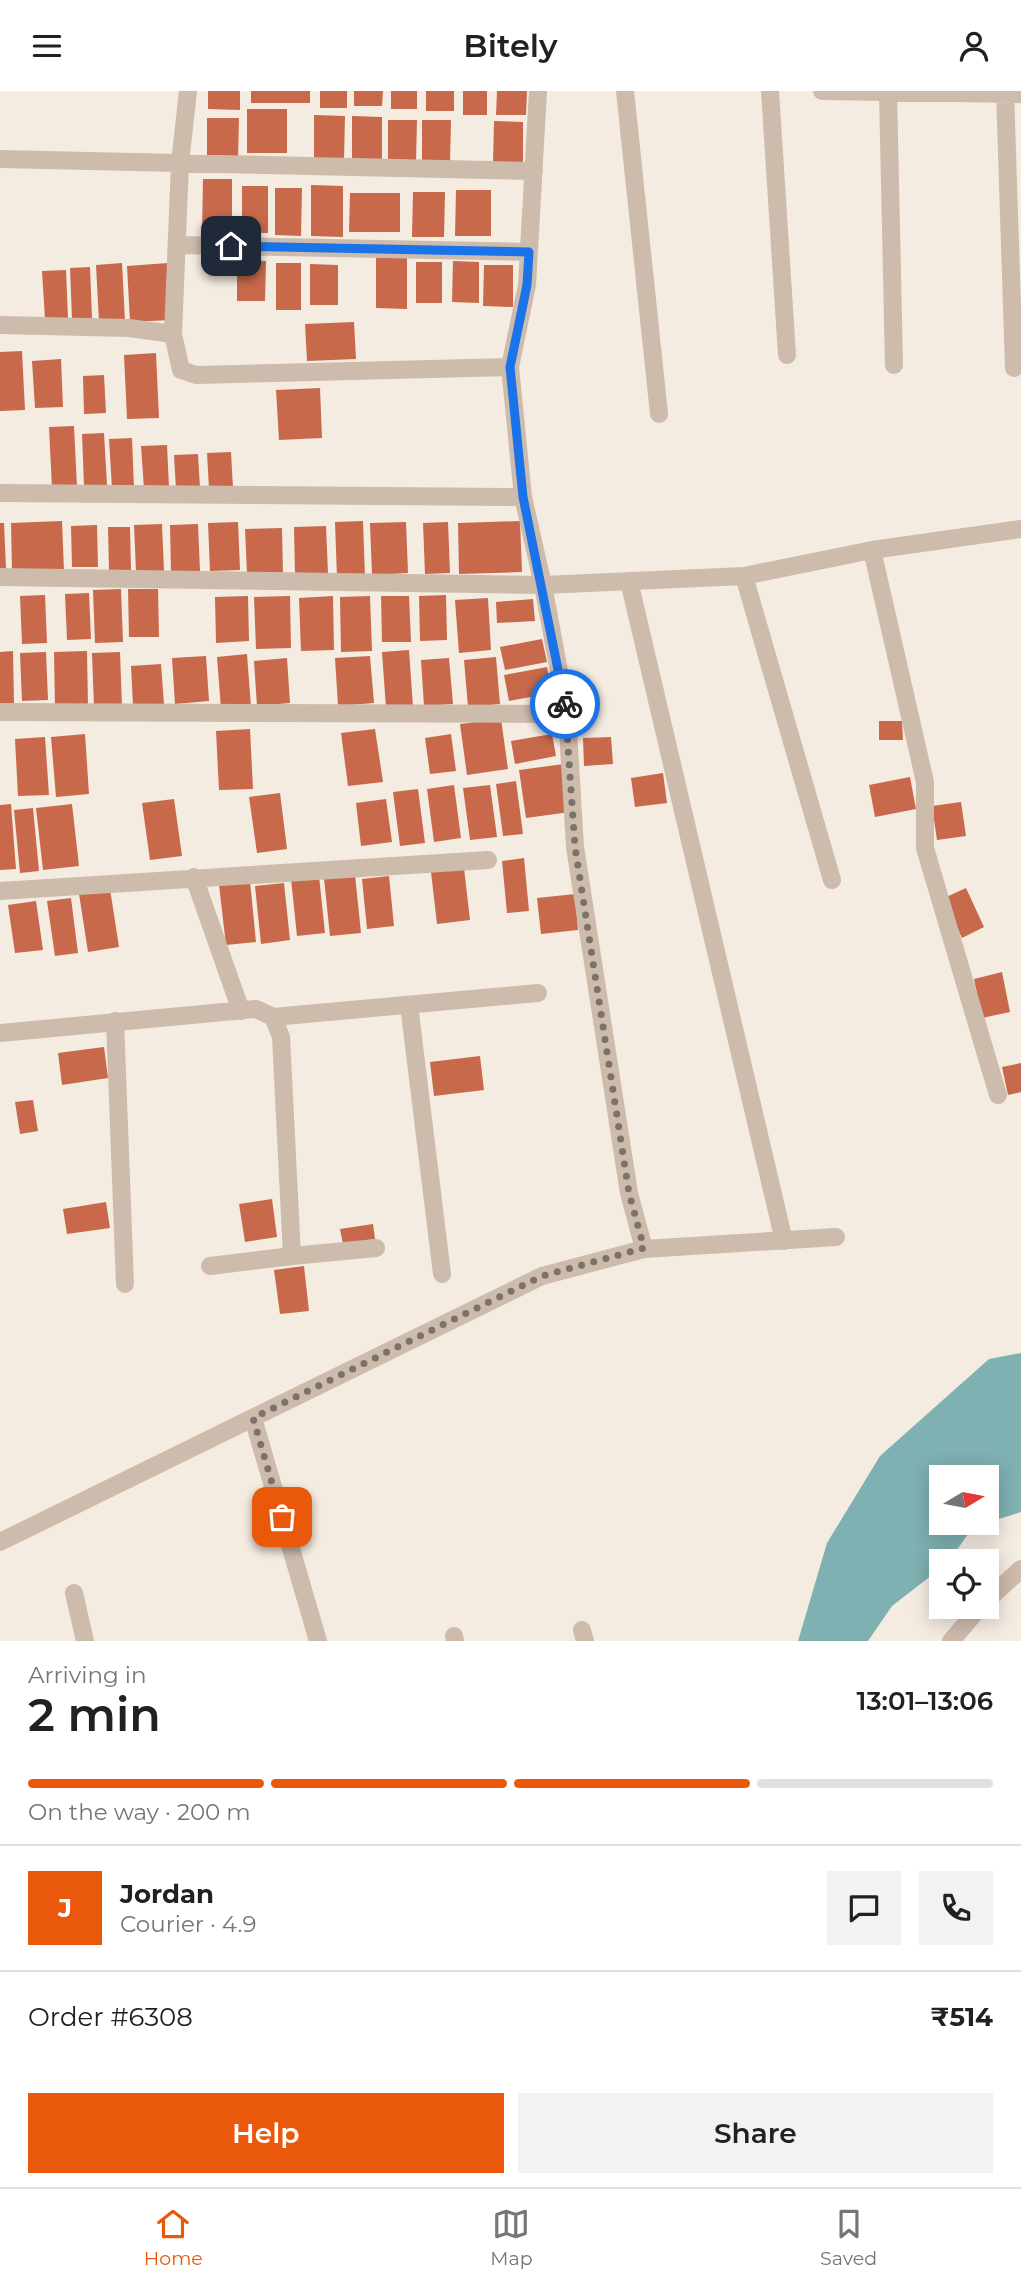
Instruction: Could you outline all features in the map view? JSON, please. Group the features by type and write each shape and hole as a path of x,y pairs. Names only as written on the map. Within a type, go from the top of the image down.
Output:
{"street":[{"path":"188,91 180,163 173,334 181,370 196,375 510,367"},
{"path":"538,91 527,285 510,367 523,497 543,585 567,714 575,847 629,1193 644,1248"},
{"path":"625,91 659,414"},
{"path":"770,91 787,355"},
{"path":"822,91 1010,93 1013,368"},
{"path":"888,92 894,365"},
{"path":"0,159 534,171"},
{"path":"177,245 529,252"},
{"path":"0,325 129,328 173,334"},
{"path":"0,493 523,497"},
{"path":"0,577 543,585 744,576 872,550 1021,529"},
{"path":"872,550 925,782 925,848 998,1095"},
{"path":"744,576 832,880"},
{"path":"629,581 784,1241"},
{"path":"0,712 567,714"},
{"path":"0,891 488,860"},
{"path":"194,877 241,1011"},
{"path":"0,1033 256,1009 273,1017 538,993"},
{"path":"409,1005 442,1274"},
{"path":"273,1017 281,1037 292,1255"},
{"path":"115,1021 125,1284"},
{"path":"0,1542 542,1276 644,1248 836,1237"},
{"path":"210,1266 376,1248"},
{"path":"253,1418 318,1641"},
{"path":"999,1589 1021,1569"},
{"path":"74,1593 85,1641"},
{"path":"951,1641 970,1619"}],"water":[{"path":"1021,1353 1021,1512 999,1519 999,1465 929,1465 929,1535 967,1535 957,1549 929,1549 929,1577 892,1606 868,1641 798,1641 827,1543 880,1456 989,1359"}],"building":[{"path":"208,91 240,91 240,110 208,109"},
{"path":"251,91 310,91 310,103 251,103"},
{"path":"320,91 347,91 347,108 320,108"},
{"path":"354,91 383,91 382,106 354,106"},
{"path":"391,91 417,91 417,109 391,109"},
{"path":"426,91 454,91 454,111 426,111"},
{"path":"463,91 487,91 487,115 463,115"},
{"path":"497,91 527,91 526,115 496,115"},
{"path":"247,109 287,109 287,153 247,153"},
{"path":"314,115 345,116 344,160 314,160"},
{"path":"352,116 382,117 382,159 352,159"},
{"path":"207,118 239,118 238,160 207,159"},
{"path":"388,120 417,120 416,161 388,161"},
{"path":"422,120 451,120 450,163 422,163"},
{"path":"494,121 523,122 523,164 493,163"},
{"path":"203,179 232,179 232,231 202,231"},
{"path":"311,185 343,186 343,237 311,236"},
{"path":"242,186 268,186 268,233 242,232"},
{"path":"275,188 302,188 301,236 275,235"},
{"path":"456,190 491,190 491,236 455,236"},
{"path":"413,192 445,192 444,237 412,237"},
{"path":"350,193 400,193 400,232 349,232"},
{"path":"376,255 407,255 407,309 376,308"},
{"path":"237,260 266,261 265,301 237,301"},
{"path":"453,261 479,262 479,303 452,302"},
{"path":"416,262 442,262 442,303 416,303"},
{"path":"122,263 125,321 99,322 96,265"},
{"path":"168,263 171,320 130,322 127,266"},
{"path":"276,263 301,263 301,310 276,310"},
{"path":"310,264 338,265 338,305 310,305"},
{"path":"484,265 513,265 513,307 483,306"},
{"path":"90,267 92,318 72,319 70,268"},
{"path":"66,270 68,318 45,319 42,271"},
{"path":"354,322 356,359 307,361 305,324"},
{"path":"22,351 25,410 0,411 0,352"},
{"path":"156,353 159,418 127,419 124,355"},
{"path":"61,359 63,407 35,408 32,361"},
{"path":"104,375 106,413 84,414 83,376"},
{"path":"320,388 322,438 279,440 276,390"},
{"path":"74,426 77,487 52,488 49,427"},
{"path":"104,433 107,485 84,486 82,434"},
{"path":"132,438 134,488 112,489 109,439"},
{"path":"167,445 169,487 144,489 141,446"},
{"path":"231,452 233,488 209,489 207,453"},
{"path":"198,454 200,488 176,490 174,455"},
{"path":"62,521 64,571 12,573 11,523"},
{"path":"363,521 365,577 337,578 335,522"},
{"path":"520,521 522,572 459,574 458,523"},
{"path":"238,522 240,570 210,571 208,523"},
{"path":"406,522 408,573 372,575 370,523"},
{"path":"448,522 450,573 425,574 423,523"},
{"path":"0,523 4,523 6,569 0,569"},
{"path":"162,524 164,571 136,572 134,525"},
{"path":"198,524 200,571 171,572 170,525"},
{"path":"97,525 98,567 72,567 71,526"},
{"path":"326,526 328,573 295,574 294,527"},
{"path":"108,527 130,527 131,570 109,571"},
{"path":"282,528 283,573 247,574 245,529"},
{"path":"121,589 123,642 95,643 93,590"},
{"path":"128,589 158,589 159,637 129,637"},
{"path":"89,593 91,639 67,640 65,594"},
{"path":"45,595 47,643 22,644 20,596"},
{"path":"446,595 447,640 420,641 419,596"},
{"path":"248,596 249,641 216,643 215,597"},
{"path":"290,596 291,648 256,649 254,597"},
{"path":"333,596 334,650 301,651 299,598"},
{"path":"370,596 372,651 341,652 340,597"},
{"path":"381,596 409,596 411,642 382,642"},
{"path":"488,598 491,650 459,653 455,600"},
{"path":"533,599 535,621 497,623 496,602"},
{"path":"542,639 547,662 505,670 500,647"},
{"path":"409,650 413,707 386,708 382,652"},
{"path":"13,651 14,704 0,704 0,652"},
{"path":"87,651 88,707 55,708 54,652"},
{"path":"46,652 48,700 22,701 20,653"},
{"path":"120,652 122,707 94,708 92,653"},
{"path":"247,654 251,707 221,709 217,657"},
{"path":"206,656 209,701 175,704 172,658"},
{"path":"370,656 374,703 338,706 335,658"},
{"path":"496,657 500,704 468,707 464,660"},
{"path":"287,658 290,703 257,706 254,661"},
{"path":"449,658 453,704 424,706 421,660"},
{"path":"161,664 164,704 133,706 131,666"},
{"path":"547,667 552,693 509,701 504,675"},
{"path":"501,719 508,769 467,775 460,724"},
{"path":"879,721 902,721 903,740 879,740"},
{"path":"250,729 253,789 219,790 216,731"},
{"path":"375,729 383,782 348,786 341,733"},
{"path":"85,734 89,794 56,797 51,737"},
{"path":"451,734 456,771 430,774 425,738"},
{"path":"552,734 556,756 515,764 511,741"},
{"path":"45,737 49,795 18,796 15,739"},
{"path":"611,737 613,764 584,766 583,738"},
{"path":"564,764 570,812 526,818 519,770"},
{"path":"663,773 667,803 635,807 631,778"},
{"path":"910,777 916,809 875,817 869,785"},
{"path":"516,781 523,834 503,836 496,784"},
{"path":"454,785 461,838 434,842 427,789"},
{"path":"490,785 497,837 470,840 463,788"},
{"path":"418,789 425,843 400,846 393,792"},
{"path":"280,793 287,849 257,853 249,797"},
{"path":"174,799 182,856 150,860 142,803"},
{"path":"386,799 392,842 361,846 356,803"},
{"path":"961,802 966,836 937,840 932,806"},
{"path":"11,804 16,869 0,870 0,805"},
{"path":"72,804 79,866 43,870 36,808"},
{"path":"33,808 39,871 20,873 14,810"},
{"path":"524,858 529,911 507,913 502,861"},
{"path":"464,868 470,920 437,924 431,872"},
{"path":"355,875 361,933 330,936 324,878"},
{"path":"319,876 325,933 297,936 291,879"},
{"path":"389,876 394,926 367,929 362,879"},
{"path":"250,881 256,942 226,945 219,885"},
{"path":"284,883 290,940 261,944 255,886"},
{"path":"966,888 984,927 962,938 944,898"},
{"path":"110,889 119,947 88,952 79,894"},
{"path":"575,894 578,930 541,934 537,898"},
{"path":"71,898 78,953 55,956 47,901"},
{"path":"36,901 43,950 15,953 8,905"},
{"path":"1002,972 1010,1012 982,1018 974,979"},
{"path":"104,1047 108,1078 62,1085 58,1053"},
{"path":"480,1056 484,1090 434,1096 430,1062"},
{"path":"1021,1063 1021,1092 1008,1095 1002,1067"},
{"path":"33,1100 38,1131 20,1134 15,1102"},
{"path":"272,1199 277,1237 245,1242 239,1204"},
{"path":"106,1202 110,1228 67,1234 63,1209"},
{"path":"373,1224 375,1239 343,1244 340,1229"},
{"path":"304,1266 309,1311 280,1314 274,1270"}],"way so far":[{"path":"282,1517 253,1418 542,1276 644,1248 629,1193 575,847 565,704"}],"route":[{"path":"231,246 529,252 527,285 510,367 523,497 543,585 565,704"}]}
